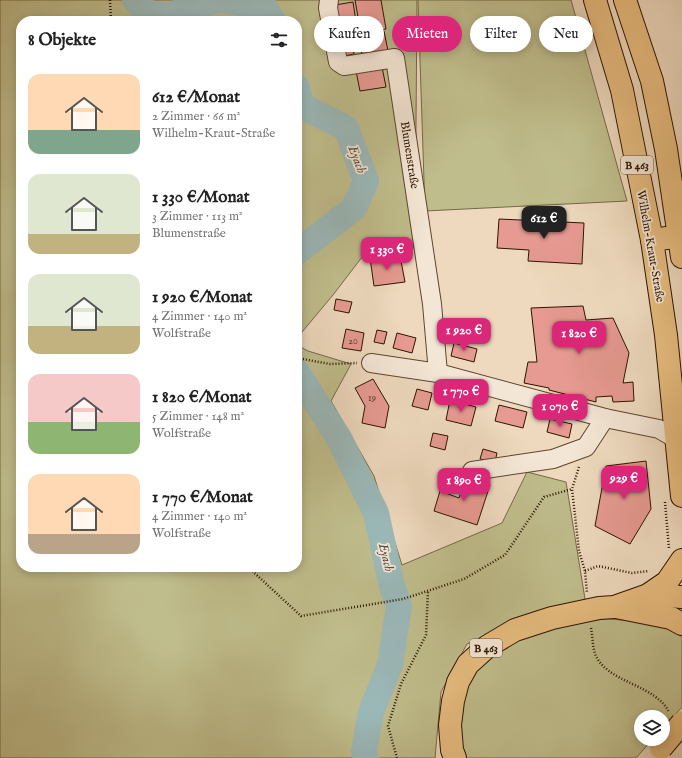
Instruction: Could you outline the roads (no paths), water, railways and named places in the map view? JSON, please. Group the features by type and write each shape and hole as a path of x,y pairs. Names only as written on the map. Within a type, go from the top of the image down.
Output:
{"main road":[{"name":"Wilhelm-Kraut-Straße","path":"595,0 622,90 652,240 679,439 673,496"},
{"name":"B 463","path":"625,0 652,81 666,149 681,243"},
{"path":"652,240 681,243"},
{"name":"B 463","path":"455,758 452,750 450,725 453,701 458,682 468,664 488,646 515,630 552,618 599,608 614,607 648,595 667,582 674,557"},
{"name":"B 463","path":"648,595 682,597"},
{"path":"614,607 671,618 682,624"},
{"path":"656,753 676,719"}],"street":[{"name":"Blumenstraße","path":"329,0 328,8 338,62 344,66 395,58 432,304 438,373"},
{"path":"371,363 438,373 605,418 659,428 679,439"},
{"path":"472,471 553,459 586,447 605,418"}],"waterway":[{"name":"Eyach","path":"135,0 149,14 170,15 217,0"},
{"name":"Eyach","path":"225,0 265,8 270,16"},
{"name":"Eyach","path":"302,106 346,128 366,181 354,208 302,248"},
{"name":"Eyach","path":"302,380 340,440 376,513 392,586 399,606 390,665 371,712 364,752 366,758"}]}
